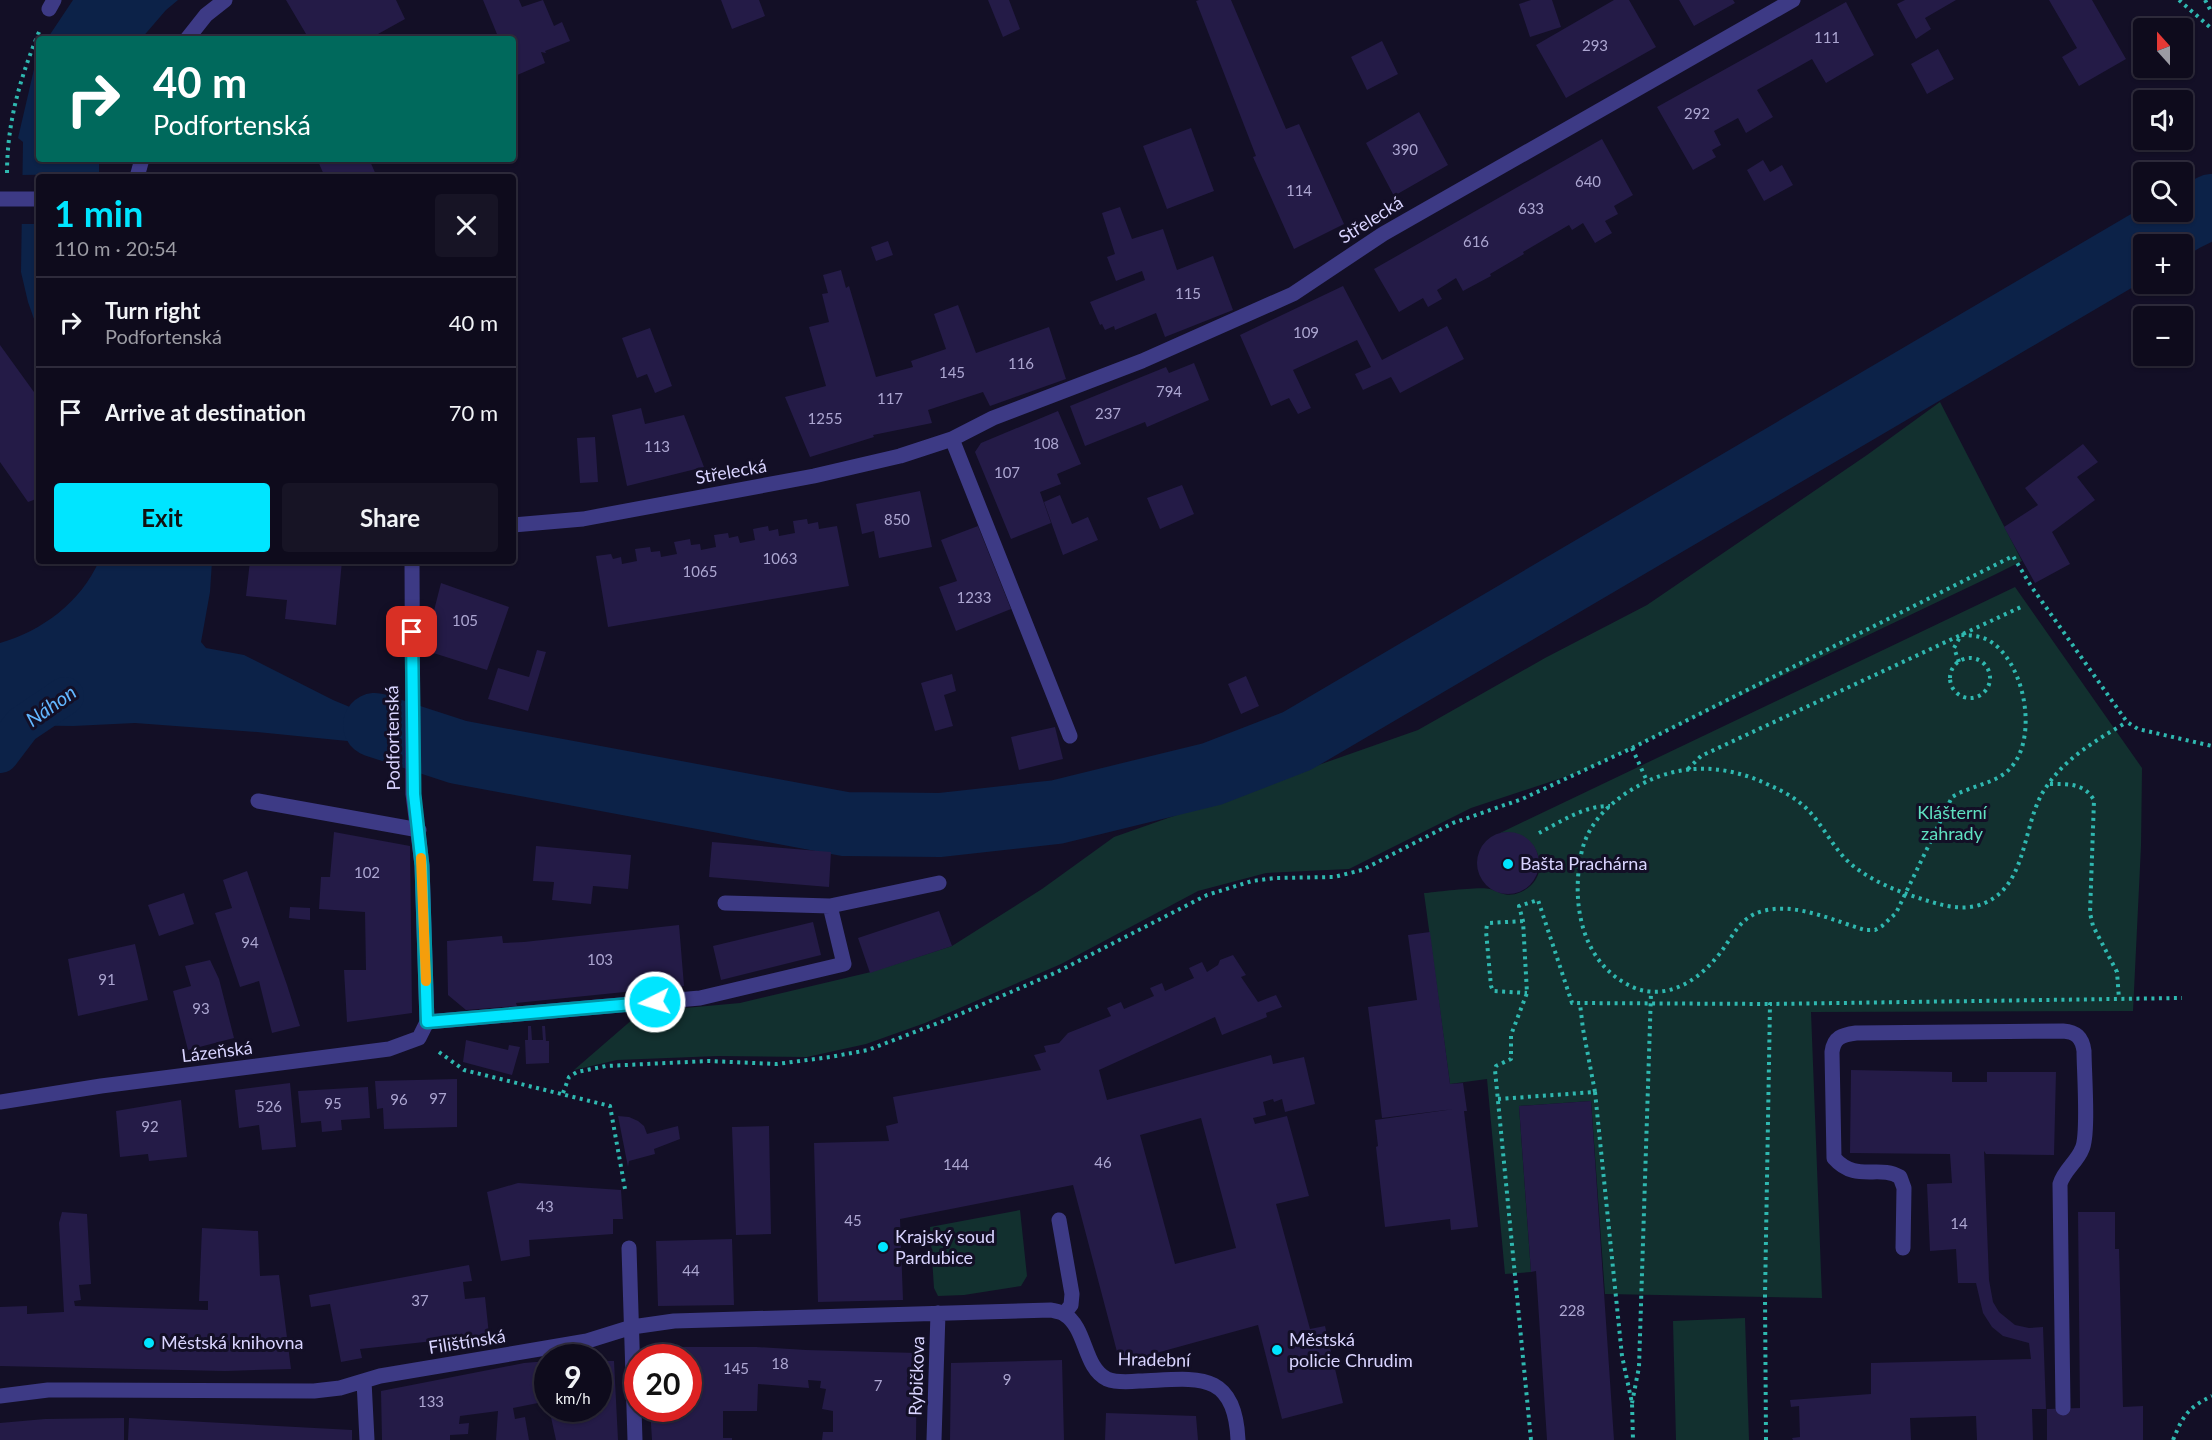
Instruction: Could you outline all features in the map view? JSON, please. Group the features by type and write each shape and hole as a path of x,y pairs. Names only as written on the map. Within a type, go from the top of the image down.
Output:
{"street":[{"path":"189,36 206,15 225,0"},
{"name":"Střelecká","path":"516,525 583,519 814,477 900,456 952,439 993,418 1142,362 1293,294 1383,234 1793,0"},
{"path":"7,199 36,199"},
{"path":"952,439 1070,736"},
{"name":"Podfortenská","path":"412,564 414,794 419,830 427,1022"},
{"path":"258,801 419,830"},
{"path":"725,903 830,906 939,883"},
{"path":"427,1022 700,998 843,964 830,906"},
{"name":"Lázeňská","path":"0,1102 100,1086 389,1049 419,1038 427,1022"},
{"path":"1903,1248 1904,1188 1900,1177 1892,1174 1858,1172 1840,1164 1834,1158 1832,1052 1838,1038 1856,1033 2063,1031 2077,1035 2082,1041 2084,1051 2085,1139 2078,1156 2063,1175 2060,1184 2063,1408"},
{"path":"1059,1220 1072,1294 1071,1305 1064,1314"},
{"path":"629,1248 635,1440"},
{"name":"Filištínská","path":"0,1395 72,1390 314,1391 340,1388 380,1376 587,1341 632,1327 674,1321 1051,1310 1064,1314"},
{"name":"Rybičkova","path":"934,1440 938,1313"},
{"name":"Hradební","path":"1064,1314 1076,1326 1093,1365 1107,1378 1127,1382 1191,1379 1217,1386 1236,1413 1238,1440"},
{"path":"364,1381 367,1440"}],"path":[{"path":"2179,0 2212,29"},
{"path":"2205,0 2212,12"},
{"path":"38,36 52,5"},
{"path":"7,180 7,145 14,105 27,60 36,40"},
{"path":"563,1093 569,1077 577,1072 606,1066 708,1061 777,1064 868,1050 951,1018 1057,972 1207,895 1252,881 1275,878 1334,877 1362,870 1453,824 1522,799 1632,748 2013,556 2031,586 2127,722 2138,729 2212,746"},
{"path":"1687,770 1701,756 2024,606"},
{"path":"1960,635 1988,640 2006,657 2014,670 2024,700 2024,738 2017,760 2003,774 1952,797 1906,894 1890,920 1875,930 1865,930 1800,911 1771,909 1761,911 1749,916 1740,924 1715,960 1702,973 1674,990 1651,992 1634,987 1616,976 1599,959 1586,937 1578,911 1576,893 1582,849 1597,819 1625,793 1647,781 1706,767 1737,772 1784,792 1803,805 1821,824 1843,857 1872,879 1906,894 1959,908 1976,906 1992,899 2008,884 2017,870 2034,813 2049,784 2075,755 2127,722"},
{"path":"1959,662 1954,648 1960,635"},
{"path":"1964,659 1976,659 1986,666 1990,679 1989,686 1980,695 1968,698 1956,693 1950,676 1959,662 1964,659"},
{"path":"1632,748 1647,781"},
{"path":"2049,784 2074,784 2090,793 2094,800 2090,913 2093,926 2117,972 2119,999"},
{"path":"1539,833 1596,806 1610,806"},
{"path":"1531,1440 1496,1066 1511,1059 1511,1035 1527,993 1523,921 1519,906 1538,900 1572,1004 1770,1004 2182,998"},
{"path":"1523,921 1490,923 1486,931 1493,991 1527,993"},
{"path":"1632,1403 1639,1367 1651,992"},
{"path":"1580,1004 1595,1092 1622,1356 1632,1403 1634,1440"},
{"path":"1766,1440 1765,1296 1770,1004"},
{"path":"464,1070 610,1106 625,1189"},
{"path":"1498,1100 1595,1092"},
{"path":"2173,1440 2183,1416 2191,1408 2212,1396"}],"green space":[{"path":"1940,402 2022,561 1994,575 1583,771 1471,808 1349,869 1266,873 1198,891 1061,964 925,1023 866,1044 807,1057 718,1056 617,1060 574,1070 641,1012 740,1003 871,972 952,946 1042,889 1114,837 1418,730 1545,658 1647,605 1867,455"},
{"name":"Klášterní zahrady","path":"2015,587 2142,768 2141,846 2133,1011 1811,1012 1822,1298 1605,1294 1591,1101 1519,1106 1531,1272 1505,1274 1487,1079 1450,1084 1424,893 1477,888 1490,889 1508,895 1521,892 1532,885 1538,875 1540,865 1538,855 1533,845 1524,838 1513,833 1500,833"},
{"path":"1020,1210 1027,1276 1021,1286 964,1295 938,1296 934,1288 930,1227"},
{"path":"1745,1318 1749,1440 1676,1440 1673,1321"}],"water":[{"path":"73,0 178,0 144,36 49,36"},
{"path":"36,63 36,162 99,162 99,174 36,174 36,325 21,272 23,142 18,138"},
{"path":"97,564 212,564 210,592 201,642 206,648 244,655 333,700 458,752 257,732 135,723 73,726 0,725 0,643 16,638 45,623 71,602"}],"pier":[{"path":"19,175 36,175 36,224 19,224"}],"building":[{"path":"286,0 396,0 405,19 374,36 307,36"},
{"path":"483,0 519,0 522,7 543,0 554,26 562,22 570,41 545,51 546,53 541,52 545,63 516,76 516,36 498,36"},
{"path":"721,0 759,0 765,16 732,29"},
{"path":"988,0 1009,0 1020,29 1003,37"},
{"path":"1231,0 1286,129 1299,124 1344,224 1294,249 1253,157 1256,156 1196,1"},
{"path":"1531,0 1552,0 1561,27 1530,37 1519,4"},
{"path":"1614,0 1629,0 1656,47 1566,98 1536,45"},
{"path":"1679,0 1733,0 1735,3 1694,26"},
{"path":"1905,0 1956,0 1925,18 1931,29 1916,39 1897,4"},
{"path":"2049,0 2092,0 2126,59 2079,86 2062,57 2077,48"},
{"path":"1846,2 1874,55 1826,83 1812,59 1757,90 1773,117 1746,133 1738,118 1714,131 1721,145 1712,150 1716,157 1693,170 1657,107"},
{"path":"1382,41 1398,74 1367,90 1351,57"},
{"path":"1938,49 1954,79 1927,94 1911,64"},
{"path":"1419,112 1448,165 1394,196 1366,143"},
{"path":"1191,128 1214,191 1167,209 1143,146"},
{"path":"1602,139 1633,195 1614,206 1618,214 1605,221 1612,233 1595,243 1583,223 1572,230 1569,225 1523,252 1524,254 1490,274 1491,276 1463,291 1456,278 1437,290 1442,299 1428,307 1423,298 1399,312 1374,269"},
{"path":"1763,160 1770,172 1782,165 1793,185 1764,201 1747,170"},
{"path":"318,162 370,162 376,174 324,174"},
{"path":"1120,207 1132,239 1163,229 1177,270 1213,256 1233,310 1165,337 1156,313 1115,330 1114,326 1105,330 1102,324 1100,325 1090,302 1145,280 1142,271 1116,281 1107,257 1115,254 1102,213"},
{"path":"888,241 893,255 876,261 871,247"},
{"path":"841,270 846,288 849,286 876,377 913,367 911,361 946,349 934,314 958,305 976,353 1049,327 1066,379 990,406 983,392 928,410 932,423 873,435 874,437 810,457 785,397 826,386 809,327 829,322 822,294 828,293 823,275"},
{"path":"1343,286 1382,360 1447,326 1464,359 1400,393 1391,377 1363,390 1355,374 1371,367 1357,340 1293,370 1311,408 1298,414 1289,398 1271,406 1240,335"},
{"path":"650,328 672,386 655,393 647,374 637,378 622,338"},
{"path":"0,345 36,395 36,499 28,502 0,462"},
{"path":"1194,363 1209,400 1147,427 1145,422 1085,446 1070,406 1166,367 1169,373"},
{"path":"641,408 645,424 684,415 704,467 627,486 612,415"},
{"path":"1058,411 1081,464 1057,474 1061,484 1040,492 1051,523 1011,539 975,452 981,443"},
{"path":"595,437 598,482 580,483 577,438"},
{"path":"2083,444 2098,462 2077,477 2095,500 2052,532 2070,564 2035,583 2004,527 2038,505 2025,488"},
{"path":"1182,485 1194,514 1160,529 1147,498"},
{"path":"920,491 932,547 879,558 874,531 862,534 856,504"},
{"path":"1060,495 1072,524 1088,517 1098,540 1063,555 1044,502"},
{"path":"807,519 808,524 818,522 819,529 837,526 849,586 608,627 596,556 611,554 613,559 621,557 622,564 637,561 635,549 650,547 651,552 660,551 661,557 677,554 674,542 690,539 691,545 700,544 701,550 716,547 714,535 728,533 729,538 738,536 740,543 755,540 753,529 768,526 769,531 778,529 779,536 795,533 793,521"},
{"path":"978,526 1011,609 956,631 939,587 957,581 941,540"},
{"path":"250,564 342,564 336,625 285,619 287,600 246,596"},
{"path":"441,583 509,607 487,670 424,650"},
{"path":"537,650 546,652 528,711 488,699 498,668 529,677"},
{"path":"952,674 956,691 944,695 953,726 935,731 921,683"},
{"path":"1246,676 1259,706 1241,714 1228,684"},
{"path":"1055,727 1063,759 1019,770 1011,737"},
{"path":"334,832 410,846 412,1013 347,1022 344,970 366,970 365,912 319,909 321,877 330,877"},
{"name":"Bašta Prachárna","path":"1502,832 1514,832 1530,841 1537,851 1539,863 1537,875 1530,885 1514,894 1502,894 1491,889 1482,880 1477,869 1477,857 1482,846 1491,837"},
{"path":"712,842 831,852 829,887 709,877"},
{"path":"536,846 631,855 628,889 593,886 591,904 552,900 554,882 533,881"},
{"path":"247,871 300,1026 272,1033 259,981 240,987 215,913 232,908 223,880"},
{"path":"184,893 194,924 159,936 148,905"},
{"path":"290,907 310,908 310,920 289,918"},
{"path":"939,911 952,946 870,973 858,938"},
{"path":"813,922 821,955 721,980 713,946"},
{"path":"679,925 684,986 466,1010 448,995 447,941 502,936 503,943 524,942"},
{"path":"1430,932 1450,1084 1463,1083 1467,1111 1464,1111 1478,1227 1451,1230 1450,1219 1385,1227 1375,1120 1454,1109 1382,1118 1368,1007 1417,1000 1408,935"},
{"path":"135,944 148,1000 78,1016 68,959"},
{"path":"1233,955 1246,975 1241,977 1258,1002 1276,995 1282,1007 1266,1013 1267,1017 1222,1035 1215,1017 1099,1070 1107,1100 1271,1055 1273,1064 1304,1057 1315,1104 1285,1112 1282,1099 1274,1102 1273,1099 1263,1102 1266,1115 1253,1118 1255,1124 1287,1116 1309,1196 1276,1204 1310,1329 1325,1326 1343,1403 1282,1419 1258,1325 1120,1363 1073,1185 900,1219 903,1300 818,1302 814,1143 889,1141 886,1126 898,1123 893,1097 1041,1070 1034,1055 1046,1052 1044,1046 1059,1043 1068,1033 1111,1016 1107,1008 1121,1002 1124,1009 1154,996 1150,988 1162,983 1165,991 1194,978 1189,968 1202,962 1207,972 1218,965 1220,960","holes":["1201,1118 1236,1248 1175,1264 1140,1135"]},
{"path":"210,960 219,979 234,1038 188,1050 173,991 191,986 185,966"},
{"path":"528,1026 531,1026 532,1040 543,1040 542,1026 545,1026 546,1041 549,1041 549,1063 526,1064 525,1040 528,1040"},
{"path":"466,1040 508,1050 509,1045 520,1047 512,1075 463,1062"},
{"path":"1851,1070 1952,1072 1952,1082 1987,1082 1987,1072 2056,1072 2054,1155 1986,1154 1984,1151 1989,1280 1993,1302 1999,1312 2015,1325 2029,1328 2043,1327 2046,1409 2032,1409 2033,1440 1977,1440 1976,1416 1910,1418 1911,1440 1793,1440 1792,1438 1800,1437 1799,1406 1791,1407 1790,1400 1871,1394 1871,1363 2031,1359 2029,1343 2003,1336 1992,1327 1983,1313 1976,1283 1958,1283 1956,1249 1930,1251 1927,1184 1952,1183 1950,1154 1850,1153"},
{"path":"457,1079 457,1127 384,1129 383,1108 377,1109 375,1081"},
{"path":"290,1083 296,1147 262,1150 259,1125 239,1128 235,1090"},
{"path":"368,1087 370,1118 341,1120 342,1130 322,1132 321,1121 301,1123 298,1091"},
{"path":"181,1100 187,1157 149,1161 148,1154 120,1157 116,1111"},
{"path":"1591,1101 1614,1440 1547,1440 1536,1271 1531,1272 1519,1106"},
{"path":"618,1116 638,1121 644,1126 647,1134 678,1126 680,1139 654,1149 655,1154 629,1161 628,1167"},
{"path":"769,1126 771,1234 736,1235 732,1127"},
{"path":"518,1183 621,1190 623,1219 613,1219 613,1234 529,1240 530,1256 501,1261 487,1192"},
{"path":"62,1212 87,1214 91,1284 79,1285 81,1300 74,1301 75,1306 208,1310 208,1301 199,1301 202,1228 258,1231 260,1276 279,1275 291,1369 225,1371 0,1366 0,1307 27,1306 27,1314 64,1312 59,1223"},
{"path":"2078,1212 2115,1212 2115,1249 2119,1249 2123,1407 2143,1406 2143,1440 2047,1440 2047,1409 2080,1408"},
{"path":"732,1239 734,1305 658,1306 656,1241"},
{"path":"469,1265 472,1281 463,1282 465,1299 485,1297 489,1335 360,1349 362,1358 341,1362 330,1304 311,1307 309,1295"},
{"path":"702,1347 917,1353 916,1440 822,1440 823,1432 833,1432 833,1411 822,1409 826,1389 820,1388 821,1381 808,1380 809,1388 758,1384 757,1411 723,1411 723,1438 732,1438 732,1440 652,1440 651,1422 702,1422"},
{"path":"1062,1360 1064,1440 950,1440 951,1363"},
{"path":"612,1361 614,1361 618,1440 556,1440 552,1422 612,1422"},
{"path":"534,1362 534,1404 513,1408 515,1419 525,1417 529,1440 496,1440 498,1411 460,1416 459,1424 469,1423 468,1434 450,1435 450,1440 382,1440 381,1391"},
{"path":"1106,1413 1196,1416 1198,1440 1105,1440"},
{"path":"124,1418 124,1440 0,1440 0,1423 45,1419"},
{"path":"129,1418 352,1430 352,1440 128,1440"}],"waterway":[{"path":"375,725 458,752 845,824 940,825 1057,812 1212,774 1297,741 2184,220 2212,206"},
{"name":"Náhon","path":"0,754 22,725 65,696"}],"slow traffic":[{"path":"421,858 426,981"}],"place":[{"name":"Bašta Prachárna","path":"1508,864"},
{"name":"Krajský soud Pardubice","path":"883,1247"},
{"name":"Městská knihovna","path":"149,1343"},
{"name":"Městská policie Chrudim","path":"1277,1350"}],"route":[{"path":"412,632 414,794 422,866 427,1022 655,1002"}]}
